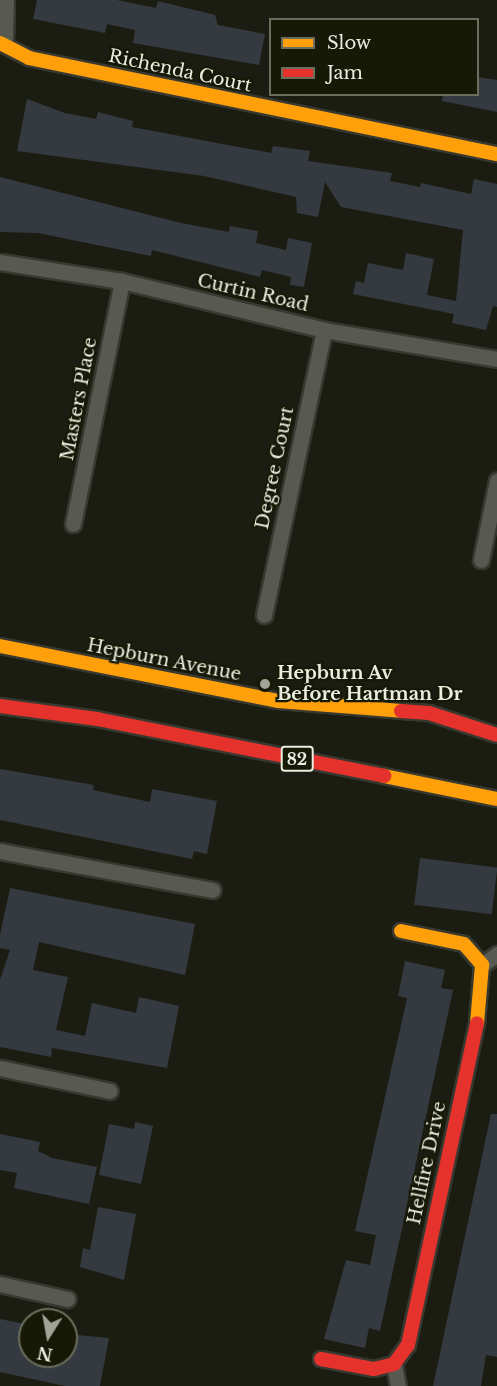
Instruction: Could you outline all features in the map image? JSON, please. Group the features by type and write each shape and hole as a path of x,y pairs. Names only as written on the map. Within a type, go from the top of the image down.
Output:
{"street":[{"path":"2,43 6,0"},
{"name":"Richenda Court","path":"2,43 29,58 497,154"},
{"name":"Curtin Road","path":"0,262 122,281 324,330 497,359"},
{"name":"Masters Place","path":"73,524 122,281"},
{"name":"Degree Court","path":"264,615 324,330"},
{"path":"481,560 497,481"},
{"name":"Hepburn Avenue","path":"0,646 278,701 429,712 497,735"},
{"name":"82","path":"0,706 97,719 497,799"},
{"path":"0,851 212,890"},
{"path":"401,931 464,944 482,965 497,954"},
{"name":"Hellfire Drive","path":"394,1364 408,1345 484,992 482,965"},
{"path":"0,1068 110,1091"},
{"path":"0,1284 66,1299"},
{"path":"321,1359 374,1369 394,1364 398,1386"}],"building":[{"path":"37,0 117,0 156,8 158,1 215,15 218,25 265,34 259,65 133,43 135,30 107,24 105,33 33,19"},
{"path":"479,77 497,80 497,112 442,101 443,96 479,96"},
{"path":"27,99 65,113 96,119 98,112 133,121 132,127 271,153 273,146 310,151 308,161 392,173 390,181 420,187 421,183 471,194 474,179 497,184 497,307 493,306 486,330 452,323 454,314 353,294 356,281 364,283 368,263 403,270 406,253 434,259 427,295 456,301 463,230 341,207 325,182 318,217 297,213 296,197 204,176 17,151"},
{"path":"0,177 181,223 229,232 230,226 258,231 256,243 286,250 288,238 312,243 304,287 290,285 291,277 262,270 260,277 152,250 151,256 38,233 0,232"},
{"path":"0,769 94,785 93,790 150,802 152,789 217,801 207,854 194,851 192,859 0,820"},
{"path":"420,858 497,867 492,914 414,905"},
{"path":"10,888 195,924 185,975 39,942 33,970 68,977 56,1030 85,1036 92,1003 136,1013 139,997 179,1006 167,1068 52,1048 51,1057 0,1047 0,980 10,950 0,948 0,935"},
{"path":"405,961 445,970 441,988 453,990 380,1331 369,1328 365,1348 324,1339 346,1260 370,1265 376,1235 355,1231 407,998 398,996"},
{"path":"491,1114 497,1114 497,1357 486,1355 481,1386 433,1386"},
{"path":"135,1122 153,1126 141,1184 99,1175 109,1124 134,1129"},
{"path":"0,1134 40,1142 38,1151 52,1158 97,1167 89,1204 14,1188 17,1173 0,1170"},
{"path":"98,1207 136,1214 124,1280 80,1267 83,1248 90,1250"},
{"path":"0,1319 18,1323 18,1368 78,1368 78,1335 109,1338 100,1386 65,1386 0,1372"}],"traffic: slow":[{"path":"0,43 29,58 497,154"},
{"path":"0,646 278,701 401,711"},
{"path":"384,776 497,799"},
{"path":"401,931 464,944 482,965 477,1023"}],"traffic: jam":[{"path":"0,706 97,719 384,776"},
{"path":"401,711 429,713 497,735"},
{"path":"321,1359 374,1369 394,1364 408,1345 477,1023"}],"place":[{"name":"Hepburn Av Before Hartman Dr","path":"265,684"}]}
